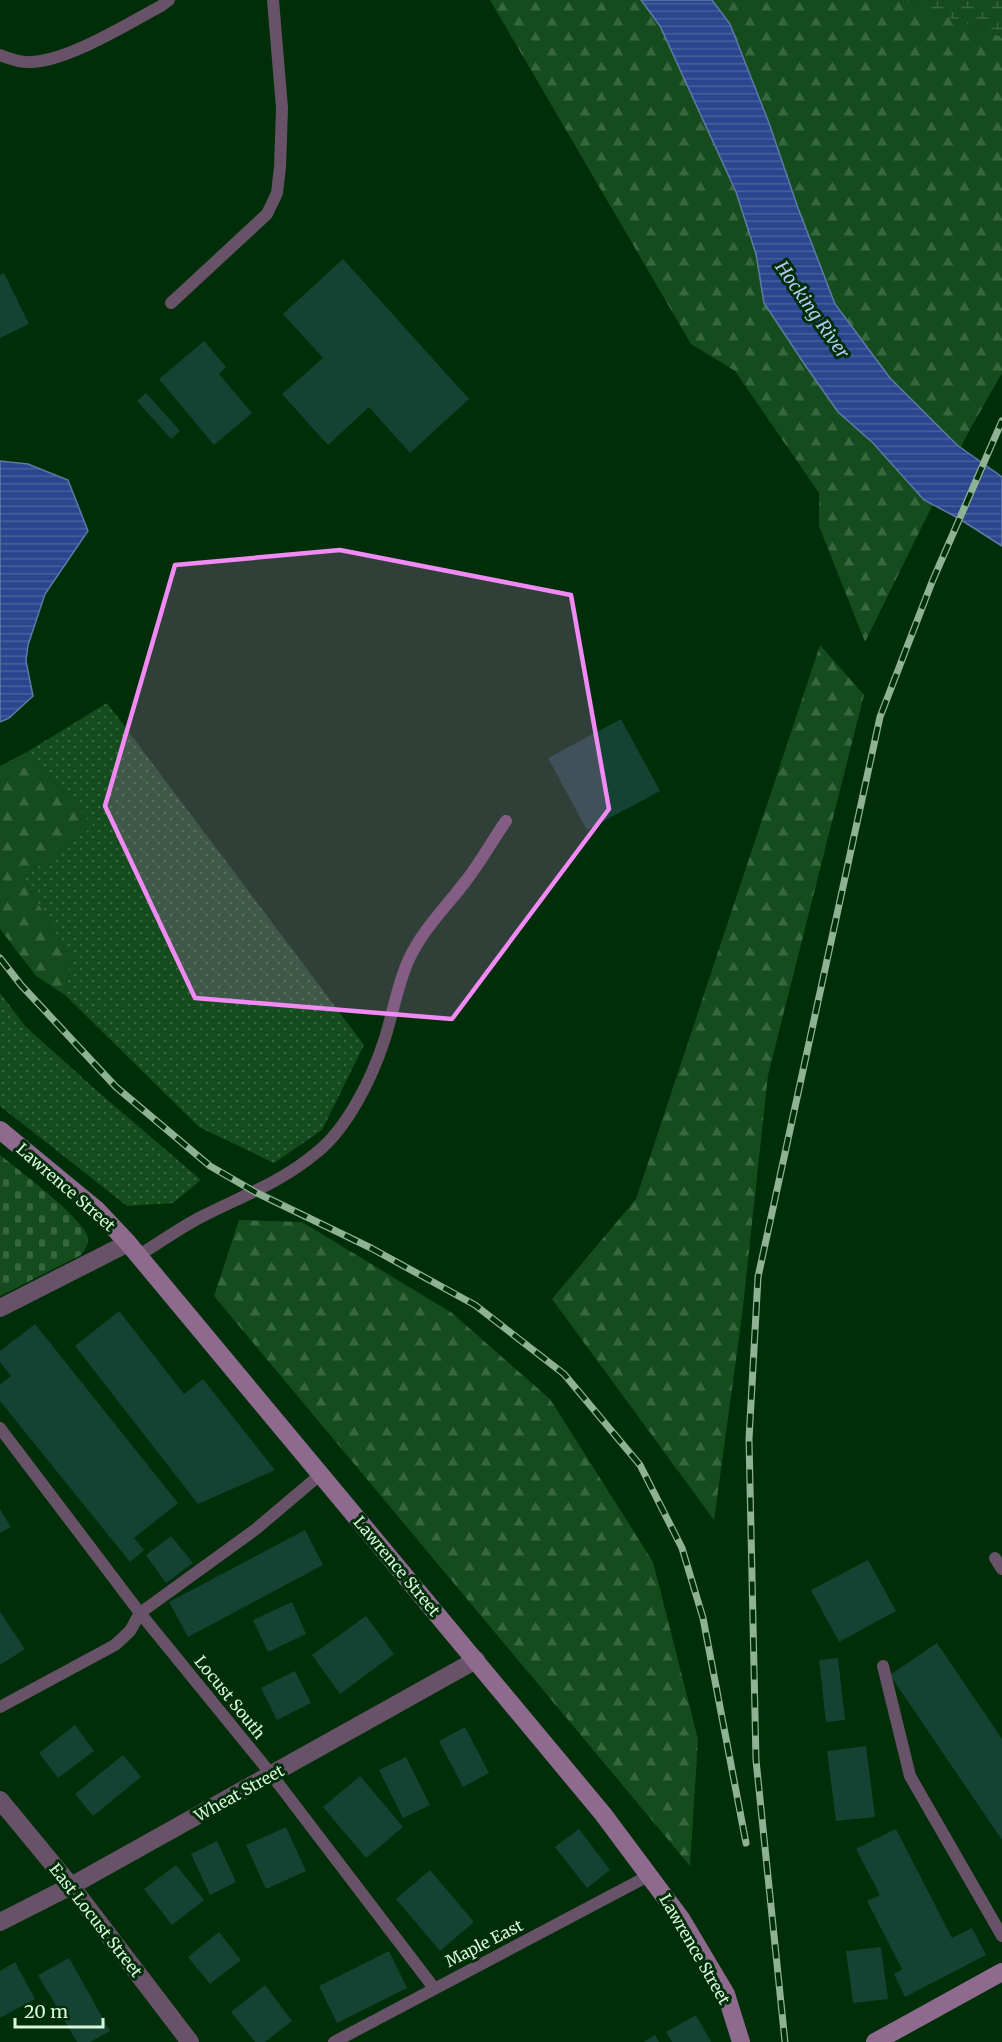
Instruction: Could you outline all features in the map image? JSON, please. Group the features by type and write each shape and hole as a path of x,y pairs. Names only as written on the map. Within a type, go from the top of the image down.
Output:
{"street":[{"name":"Lawrence Street","path":"0,1130 97,1209 133,1249 603,1814 682,1920 726,1994 741,2042"},
{"path":"0,1308 133,1249"},
{"name":"Wheat Street","path":"0,1922 71,1886 476,1660"},
{"name":"East Locust Street","path":"0,1800 71,1886 190,2042"},
{"path":"875,2042 1002,1972"}],"lane":[{"path":"0,55 12,60 32,62 59,57 106,36 169,0"},
{"path":"171,303 267,214 277,193 282,108 273,0"},
{"path":"133,1249 255,1192 289,1173 318,1152 346,1120 384,1042 394,1001 409,958 429,925 466,881 506,821"},
{"name":"Locust South","path":"0,1428 140,1612 271,1774 434,1988"},
{"path":"0,1707 115,1645 130,1631 140,1612 256,1529 321,1474"},
{"path":"883,1666 910,1776 1002,1936"},
{"name":"Maple East","path":"334,2042 650,1875"}],"highlighted area":[{"path":"340,550 571,595 609,809 452,1019 195,998 105,806 175,565"}],"green space":[{"path":"490,0 900,0 1002,37 1002,373 969,431 865,642 819,526 819,493 735,371 691,344"},
{"path":"900,0 1002,0 1002,37"},
{"path":"820,645 864,695 768,1075 742,1316 714,1520 552,1299 636,1199"},
{"path":"107,703 364,1045 322,1130 274,1163 199,1127 65,995 71,959 23,878 93,826 27,752"},
{"path":"27,752 93,826 23,878 71,959 65,995 36,976 0,929 0,766"},
{"path":"0,993 25,1026 201,1180 173,1203 127,1206 0,1106"},
{"path":"0,1155 64,1208 85,1230 88,1238 81,1255 0,1296"},
{"path":"239,1220 302,1222 452,1313 550,1399 653,1562 698,1739 690,1866 214,1296"}],"water":[{"name":"Hocking River","path":"641,0 712,0 730,24 835,304 890,378 957,445 1002,477 1002,546 924,500 873,443 838,412 764,303 756,254 736,192 660,26"},
{"path":"0,461 28,464 68,480 88,531 45,594 28,645 26,661 33,696 9,718 0,722"}],"building":[{"path":"343,259 469,399 410,453 369,407 328,445 282,394 323,358 283,314"},
{"path":"4,273 29,324 0,338 0,275"},
{"path":"204,341 226,367 219,374 252,413 214,445 159,379"},
{"path":"146,393 180,431 171,439 137,401"},
{"path":"621,719 660,791 587,830 548,758"},
{"path":"119,1311 184,1394 203,1379 275,1470 198,1504 75,1346"},
{"path":"35,1324 178,1503 134,1538 144,1550 130,1562 0,1401 0,1385 11,1376 0,1362 0,1351"},
{"path":"0,1509 11,1527 0,1533"},
{"path":"305,1530 323,1565 188,1637 169,1602"},
{"path":"171,1536 193,1563 166,1583 146,1555"},
{"path":"868,1560 896,1611 839,1642 811,1590"},
{"path":"292,1602 306,1634 268,1652 253,1620"},
{"path":"0,1612 25,1649 0,1665"},
{"path":"366,1616 394,1654 340,1694 312,1655"},
{"path":"937,1643 1002,1739 1002,1840 890,1675"},
{"path":"838,1658 845,1720 826,1722 819,1660"},
{"path":"295,1671 311,1703 277,1720 261,1688"},
{"path":"75,1725 94,1751 58,1778 39,1753"},
{"path":"465,1727 489,1773 463,1787 439,1741"},
{"path":"866,1746 875,1817 836,1821 827,1751"},
{"path":"123,1755 141,1777 93,1816 75,1794"},
{"path":"406,1757 430,1805 403,1818 379,1770"},
{"path":"360,1776 403,1827 366,1858 323,1807"},
{"path":"286,1827 306,1871 266,1889 246,1845"},
{"path":"579,1829 610,1870 587,1888 555,1847"},
{"path":"896,1829 952,1938 972,1928 986,1955 905,1997 894,1974 902,1969 867,1901 880,1895 856,1849"},
{"path":"217,1841 236,1882 210,1895 191,1854"},
{"path":"176,1865 204,1900 172,1925 144,1889"},
{"path":"430,1870 474,1922 440,1951 396,1899"},
{"path":"219,1932 241,1960 210,1984 188,1957"},
{"path":"881,1947 888,1999 853,2003 846,1951"},
{"path":"389,1951 407,1988 337,2023 319,1986"},
{"path":"69,1958 110,2031 90,2042 77,2042 38,1975"},
{"path":"15,1962 35,1999 0,2018 0,1971"},
{"path":"265,1985 292,2021 265,2042 255,2042 231,2012"},
{"path":"696,2015 711,2042 672,2042 666,2032"},
{"path":"655,2035 659,2042 644,2042"}],"railway":[{"path":"785,2042 756,1760 749,1439 758,1277 880,717 932,582 1002,421"},
{"path":"0,958 21,985 116,1087 210,1166 255,1192 371,1248 475,1305 564,1374 640,1465 682,1548 703,1618 746,1843"}]}
